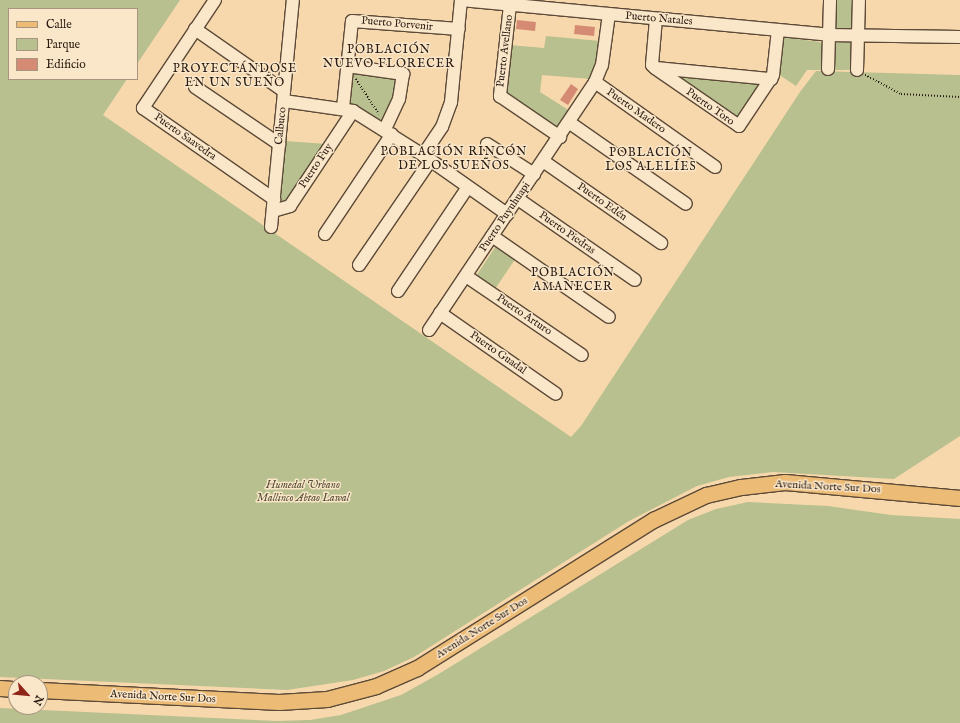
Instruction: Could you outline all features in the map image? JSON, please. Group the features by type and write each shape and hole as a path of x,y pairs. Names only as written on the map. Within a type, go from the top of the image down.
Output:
{"main road":[{"name":"Avenida Norte Sur Dos","path":"48,690 279,702 312,701 342,696 376,686 417,668 653,520 706,495 741,486 785,482 903,492"},
{"path":"903,492 960,489"},
{"path":"903,492 960,498"}],"street":[{"name":"Puerto Saavedra","path":"215,0 143,108 273,205"},
{"name":"Calbuco","path":"271,228 293,0"},
{"path":"359,265 427,158 449,109 461,0"},
{"name":"Puerto Natales","path":"461,0 829,35 858,34 960,37"},
{"path":"828,69 830,0"},
{"path":"857,70 858,0"},
{"name":"Puerto Avellano","path":"510,5 500,96 560,137"},
{"name":"Puerto Puyuhuapi","path":"429,330 560,137 595,82 602,65 609,14"},
{"path":"656,19 652,65 655,68 771,79"},
{"name":"Puerto Porvenir","path":"348,110 347,66 351,22 354,20 459,29"},
{"path":"195,29 284,96 348,110 388,130 507,214"},
{"name":"Puerto Toro","path":"655,68 737,126 771,79 778,30"},
{"path":"325,234 388,130 399,99 403,74 347,66"},
{"name":"Puerto Madero","path":"595,82 715,167"},
{"path":"195,87 279,144"},
{"name":"Puerto Fuy","path":"273,205 290,206 348,110"},
{"path":"570,122 686,204"},
{"path":"487,144 534,174"},
{"name":"Puerto Edén","path":"543,161 660,243"},
{"path":"398,291 468,187"},
{"name":"Puerto Piedras","path":"518,199 635,280"},
{"path":"492,236 609,317"},
{"name":"Puerto Arturo","path":"466,276 582,355"},
{"name":"Puerto Guadal","path":"440,313 556,394"}],"path":[{"path":"347,66 388,130"},
{"path":"857,70 900,94 960,97"}],"green space":[{"name":"Humedal Urbano Mallinco Abtao Lawal","path":"0,0 180,0 138,63 138,8 8,8 8,80 126,80 103,115 571,437 581,426 800,92 816,71 960,75 960,436 894,479 773,472 729,477 697,486 629,521 414,657 384,671 353,680 287,690 48,679 48,675 8,675 8,677 0,677"},
{"path":"835,0 853,0 853,29 834,28"},
{"path":"546,36 600,41 597,68 591,79 542,75 540,92 570,111 558,129 504,94 509,45 544,48"},
{"path":"782,37 820,42 824,48 823,70 807,70 796,86 778,74"},
{"path":"834,38 852,39 851,70 832,70"},
{"path":"349,72 397,75 401,82 382,122 349,104"},
{"path":"672,74 763,83 738,121"},
{"path":"285,141 327,144 285,206 279,203"},
{"path":"496,246 516,258 495,289 476,276"},
{"path":"748,502 828,506 891,515 960,519 960,723 0,723 0,708 8,708 8,715 48,715 48,710 277,721 310,720 341,715 401,695 437,675 688,520 716,509"}],"building":[{"path":"517,20 536,22 535,31 516,29"},
{"path":"575,25 595,27 594,36 574,34"},
{"path":"571,84 578,89 568,105 560,100"}],"district":[{"name":"POBLACIÓN NUEVO FLORECER","path":"389,57"},
{"name":"PROYECTÁNDOSE EN UN SUEÑO","path":"235,76"},
{"name":"POBLACIÓN RINCÓN DE LOS SUEÑOS","path":"454,159"},
{"name":"POBLACIÓN LOS ALELÍES","path":"651,160"},
{"name":"POBLACIÓN AMANECER","path":"573,280"}]}
